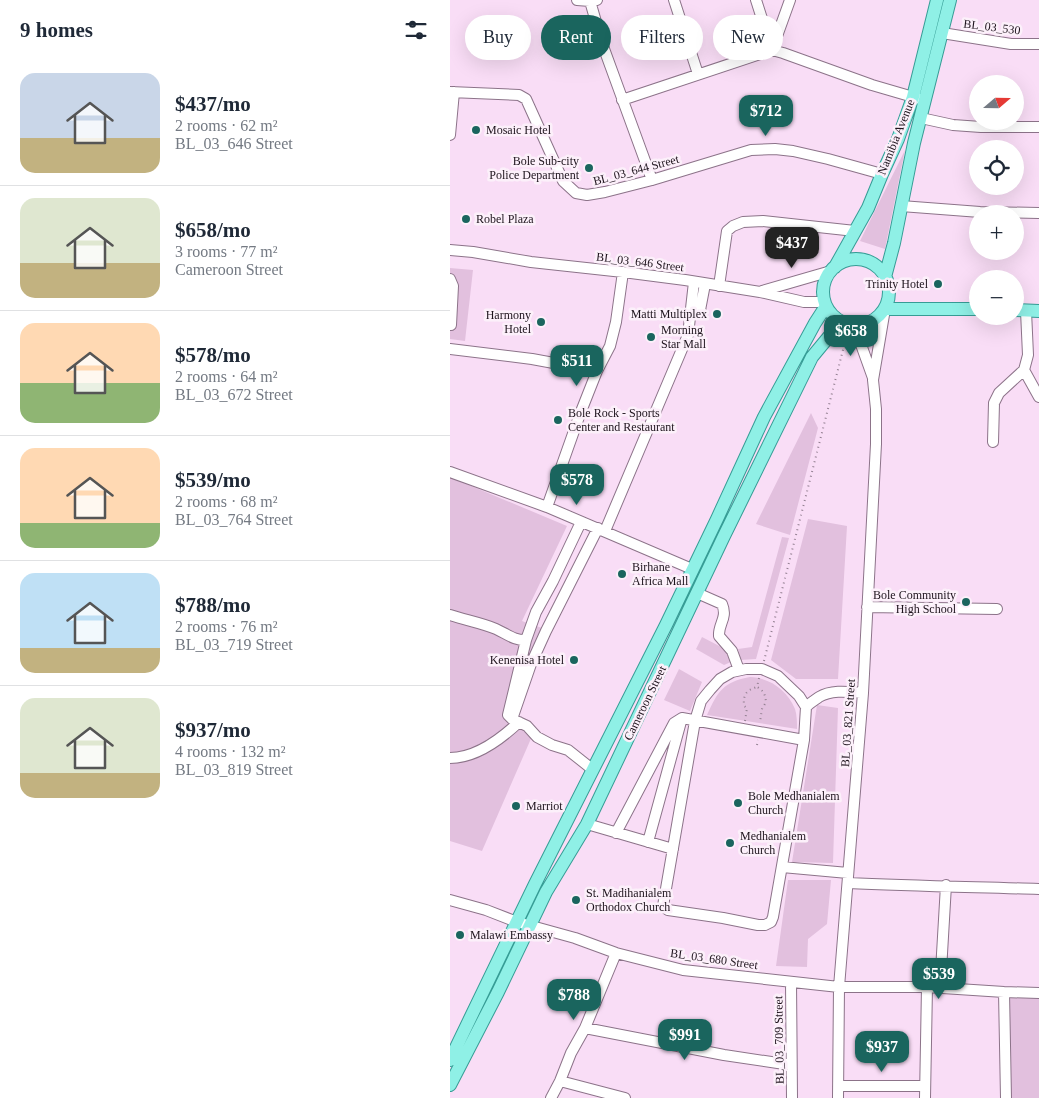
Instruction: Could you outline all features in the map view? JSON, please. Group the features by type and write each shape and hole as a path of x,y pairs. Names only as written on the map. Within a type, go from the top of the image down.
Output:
{"main road":[{"name":"Namibia Avenue","path":"885,277 920,118 919,98 937,0"},
{"name":"Namibia Avenue","path":"833,269 868,208 898,138 919,98 942,33 950,0"},
{"path":"850,260 870,262 879,268 885,277 888,283 887,303 878,317 870,322 860,325 848,324 833,315 826,304 824,288 826,279 833,269 850,260"},
{"path":"887,303 908,302 937,305 969,305"},
{"path":"887,303 969,309"},
{"name":"Cameroon Street","path":"450,1060 592,769 666,625 764,417 826,304"},
{"path":"1024,309 1039,306"},
{"name":"Cameroon Street","path":"450,1085 546,892 587,824 812,357 848,324"},
{"path":"666,625 678,633"}],"street":[{"path":"578,0 594,1 603,46 652,180"},
{"path":"674,0 698,74"},
{"path":"756,0 761,15"},
{"path":"783,19 790,0"},
{"name":"BL_03_530","path":"942,33 1011,44 1039,44"},
{"path":"783,53 872,85 919,98"},
{"path":"622,100 743,60"},
{"path":"450,135 452,92"},
{"name":"BL_03_644 Street","path":"452,92 519,95 526,100 563,180 576,193 587,196 652,180 751,150 775,149 793,151 882,174"},
{"path":"920,118 953,125 1039,128"},
{"path":"901,206 980,212 1039,213"},
{"path":"719,286 726,231 733,226 743,222 763,221 855,231"},
{"name":"BL_03_646 Street","path":"450,250 694,282 760,292 804,302 826,304"},
{"path":"760,292 833,269"},
{"path":"547,507 597,371 610,346 616,322 623,272"},
{"path":"450,279 453,286 451,325"},
{"path":"450,758 464,757 491,745 507,734 516,721 531,664 546,631 601,530 688,335 694,282"},
{"path":"701,311 705,284"},
{"path":"873,380 887,303"},
{"path":"993,442 994,403 999,393 1024,370 1028,355 1024,309"},
{"path":"848,324 873,380"},
{"path":"450,349 532,359 597,371"},
{"path":"1024,370 1039,397"},
{"name":"BL_03_821 Street","path":"838,1098 839,986 864,693 876,444 876,409 873,380"},
{"path":"450,472 547,507 692,569"},
{"path":"581,522 536,612 526,640 508,715 527,726 537,737 552,745 568,750 592,769"},
{"path":"697,593 722,604 724,612 723,621 718,633 732,651 739,670"},
{"path":"867,607 997,609"},
{"path":"450,615 497,629 513,638 526,640"},
{"path":"762,669 778,676 799,696 806,707 804,740 773,917 771,922 765,925 668,910 664,906 695,721 701,701 720,679 739,670 762,669"},
{"path":"806,707 821,696 841,692 864,693"},
{"path":"616,833 674,723 682,718 804,740"},
{"path":"648,842 682,718"},
{"path":"587,824 673,849"},
{"path":"782,867 907,886 946,885 1039,889"},
{"path":"940,988 946,885"},
{"name":"BL_03_680 Street","path":"450,900 486,910 517,922 575,938 616,953 683,970 839,986 927,987 1039,993"},
{"path":"551,1098 560,1081 570,1053 585,1028 616,953"},
{"name":"BL_03_709 Street","path":"791,982 792,1098"},
{"path":"925,1098 927,987"},
{"path":"1004,992 1006,1098"},
{"path":"585,1028 724,1055 791,1065"},
{"path":"560,1081 625,1098"},
{"path":"838,1086 925,1086"}],"path":[{"path":"757,687 848,324"},
{"path":"744,729 747,708 744,706 744,696 751,689 757,687"},
{"path":"757,687 765,694 766,702 762,709 757,745"}],"shaded area":[{"path":"905,150 885,249 860,241"},
{"path":"450,268 473,270 465,341 450,339"},
{"path":"811,413 818,428 790,535 756,524"},
{"path":"450,477 567,526 522,621 542,628 505,719 533,734 482,851 450,841"},
{"path":"808,519 847,526 838,679 796,679 771,660"},
{"path":"782,537 789,538 756,659 740,660 738,649 752,647"},
{"path":"702,637 727,650 731,662 724,665 696,649"},
{"path":"679,669 702,682 690,711 664,700"},
{"path":"750,677 764,680 783,691 795,709 797,729 707,715 722,689 733,682"},
{"path":"817,705 838,708 833,863 792,862"},
{"path":"788,880 831,880 827,924 808,939 807,967 776,966"},
{"path":"1005,994 1039,995 1039,1098 1007,1098"}],"place":[{"name":"Mosaic Hotel","path":"476,130"},
{"name":"Bole Sub-city Police Department","path":"589,168"},
{"name":"Robel Plaza","path":"466,219"},
{"name":"Trinity Hotel","path":"938,284"},
{"name":"Matti Multiplex","path":"717,314"},
{"name":"Harmony Hotel","path":"541,322"},
{"name":"Morning Star Mall","path":"651,337"},
{"name":"Bole Rock - Sports Center and Restaurant","path":"558,420"},
{"name":"Birhane Africa Mall","path":"622,574"},
{"name":"Bole Community High School","path":"966,602"},
{"name":"Kenenisa Hotel","path":"574,660"},
{"name":"Bole Medhanialem Church","path":"738,803"},
{"name":"Marriot","path":"516,806"},
{"name":"Medhanialem Church","path":"730,843"},
{"name":"St. Madihanialem Orthodox Church","path":"576,900"},
{"name":"Malawi Embassy","path":"460,935"}]}
